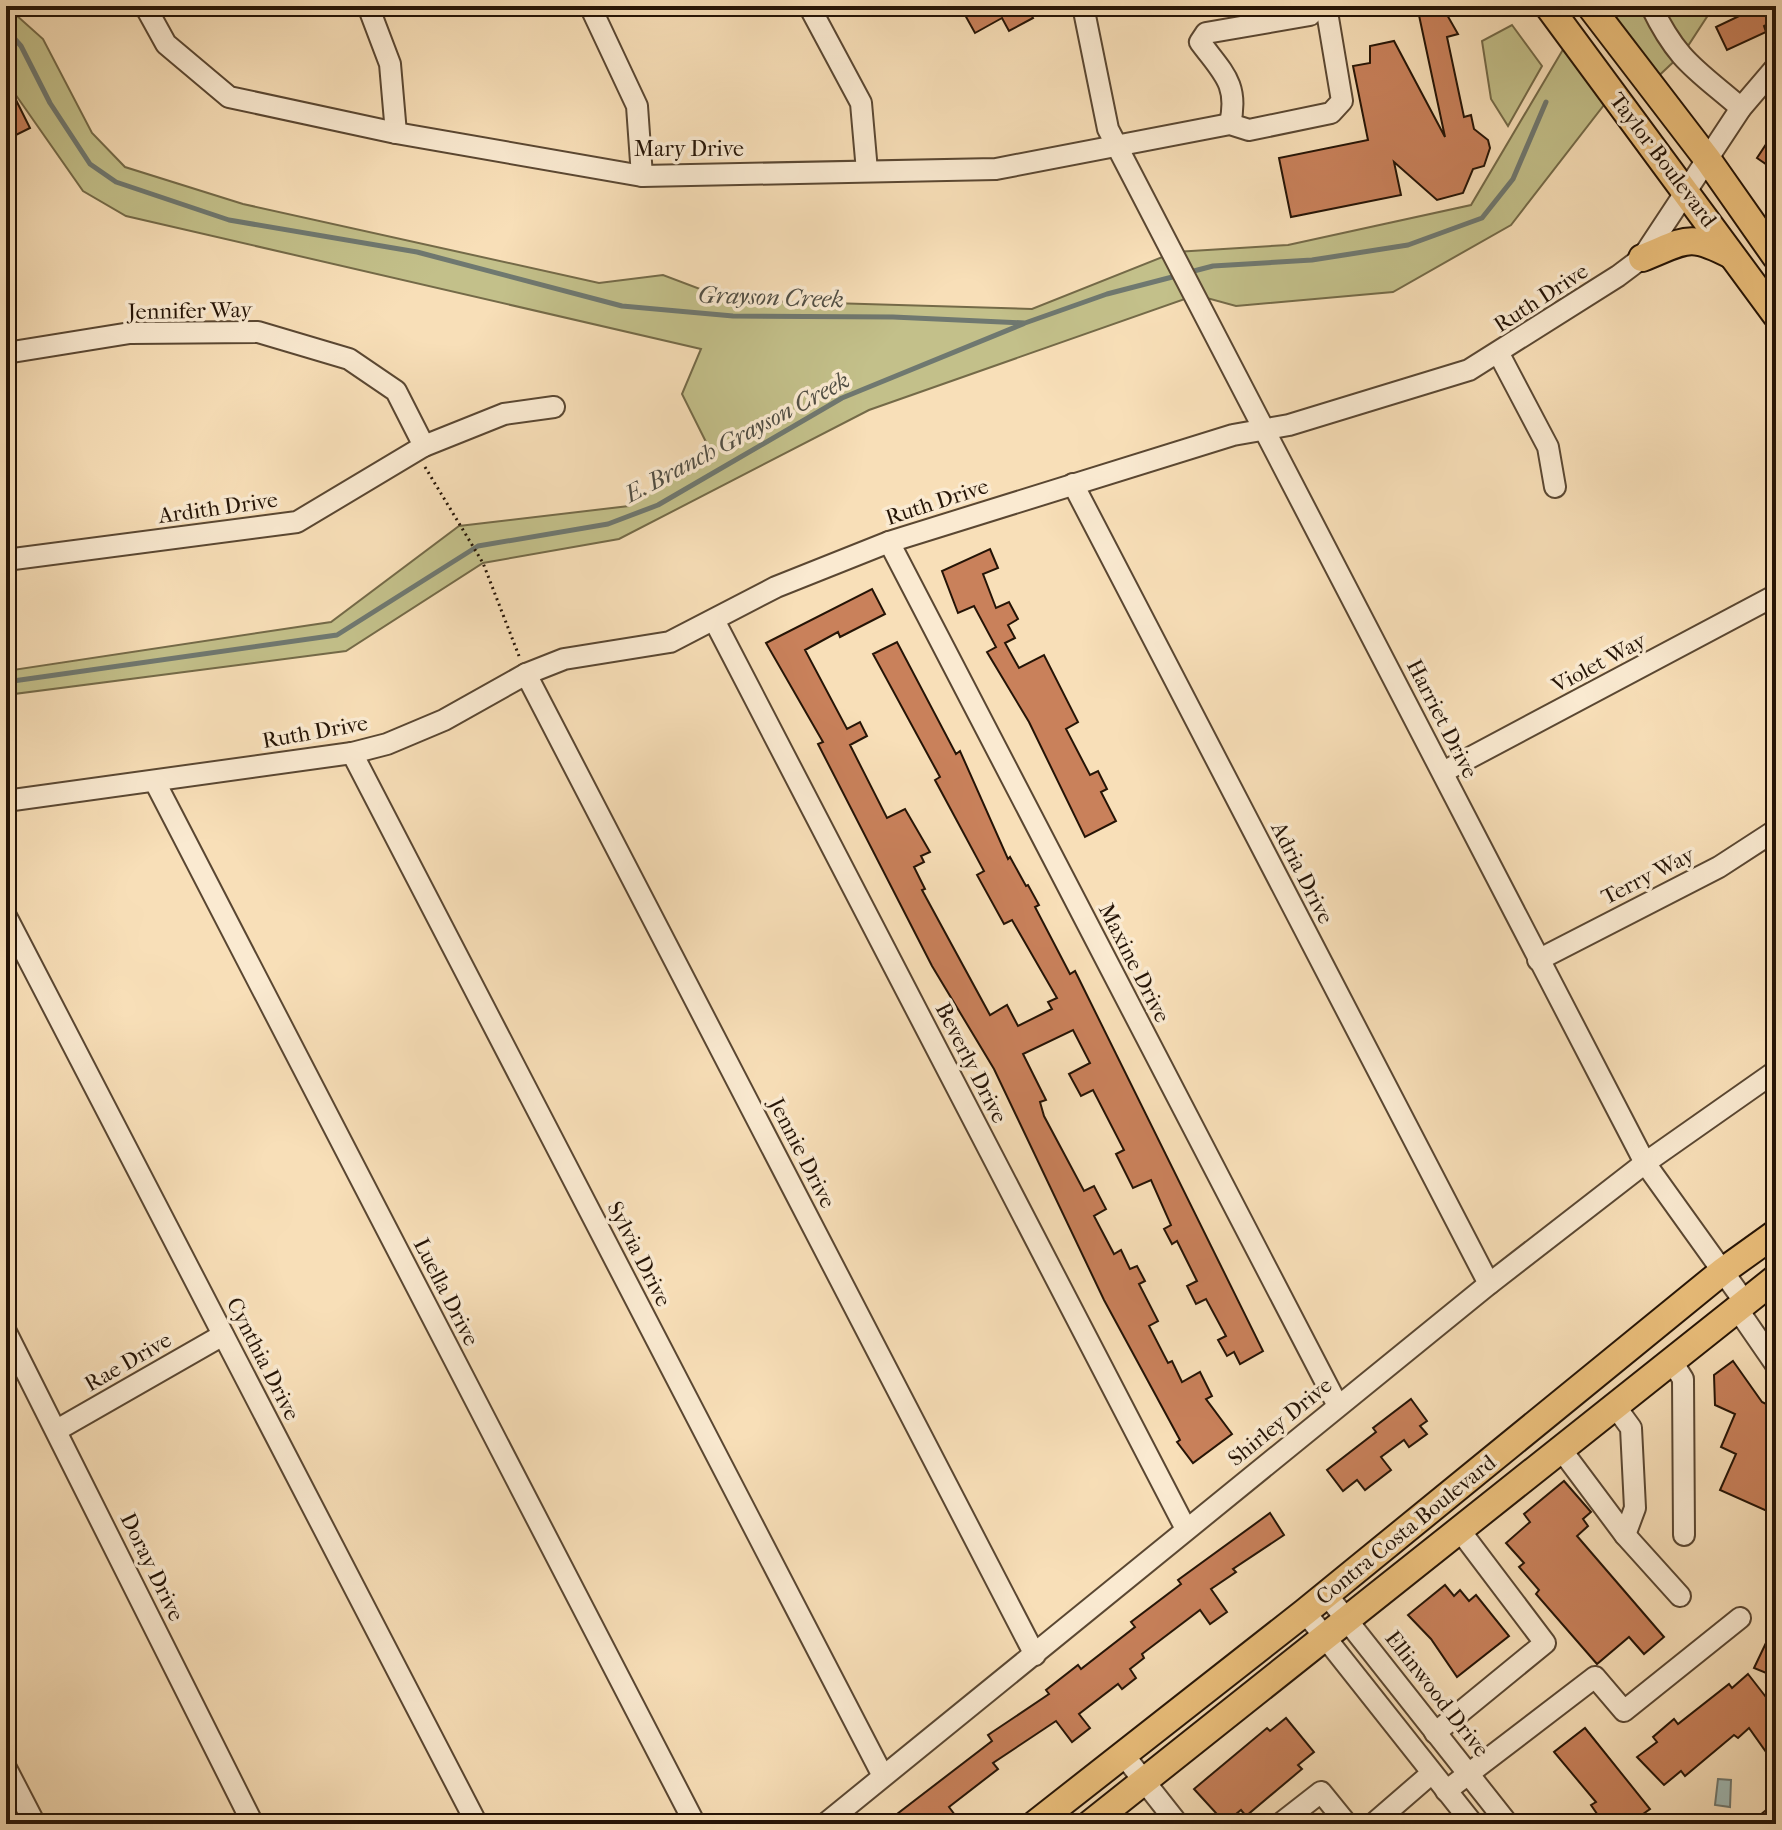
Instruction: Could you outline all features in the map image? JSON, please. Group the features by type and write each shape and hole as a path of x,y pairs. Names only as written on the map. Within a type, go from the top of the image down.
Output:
{"main road":[{"name":"Taylor Boulevard","path":"1548,6 1689,192 1776,315"},
{"name":"Taylor Boulevard","path":"1590,6 1708,160 1776,257"},
{"path":"1642,258 1691,240 1702,240 1734,257"},
{"name":"Contra Costa Boulevard","path":"1035,1824 1327,1595 1723,1271 1776,1233"},
{"name":"Contra Costa Boulevard","path":"1090,1824 1349,1621 1458,1528 1776,1278"}],"street":[{"name":"Mary Drive","path":"145,6 166,44 229,97 396,133 642,176 996,169 1230,124 1249,130 1331,113 1342,101 1326,6"},
{"path":"368,6 390,64 396,133"},
{"path":"590,6 637,106 642,176"},
{"path":"809,6 861,103 867,171"},
{"name":"Harriet Drive","path":"1083,6 1108,129 1175,252 1645,1163 1723,1271 1776,1365"},
{"path":"1230,124 1235,100 1227,80 1200,42 1206,33 1310,15 1317,6"},
{"path":"1654,12 1665,37 1688,66 1741,108"},
{"name":"Ruth Drive","path":"6,801 352,753 387,744 444,720 526,674 564,659 670,642 776,587 889,542 1073,484 1264,429 1289,425 1469,370 1499,354 1642,258 1689,192 1741,108 1776,67"},
{"name":"Jennifer Way","path":"6,353 130,333 258,332 349,359 396,391 419,448"},
{"path":"1499,354 1548,447 1555,487"},
{"name":"Ardith Drive","path":"6,560 297,522 419,448 504,414 554,407"},
{"name":"Adria Drive","path":"1073,484 1489,1284"},
{"name":"Maxine Drive","path":"889,542 1338,1406"},
{"name":"Violet Way","path":"1443,772 1776,595"},
{"name":"Beverly Drive","path":"714,620 1186,1529"},
{"name":"Jennie Drive","path":"526,674 1035,1655"},
{"name":"Sylvia Drive","path":"352,753 883,1776"},
{"name":"Luella Drive","path":"155,782 695,1824"},
{"name":"Terry Way","path":"1538,960 1719,867 1776,830"},
{"name":"Cynthia Drive","path":"6,916 477,1824"},
{"name":"Shirley Drive","path":"825,1824 1489,1284 1645,1163 1776,1071"},
{"name":"Doray Drive","path":"6,1332 253,1824"},
{"name":"Rae Drive","path":"57,1430 223,1335"},
{"path":"1671,1360 1683,1379 1684,1535"},
{"path":"1615,1406 1631,1428 1635,1508 1625,1535"},
{"path":"1560,1448 1625,1535 1680,1596"},
{"path":"1435,1733 1545,1643 1458,1528"},
{"name":"Ellinwood Drive","path":"1327,1595 1508,1824"},
{"path":"1305,1612 1473,1824"},
{"path":"1446,1791 1595,1677 1624,1711 1740,1618"},
{"path":"1122,1753 1178,1824"},
{"path":"6,1768 35,1824"},
{"path":"1373,1824 1432,1773"},
{"path":"1280,1824 1321,1792 1347,1824"}],"path":[{"path":"419,448 459,526 483,563 526,674"}],"shaded area":[{"path":"6,6 43,39 92,133 125,167 243,204 599,283 663,275 729,300 1032,309 1175,252 1288,245 1471,205 1571,36 1614,92 1511,225 1393,292 1236,306 1196,295 869,410 619,539 483,563 346,651 6,695 6,671 331,622 459,526 629,506 710,450 682,394 701,349 126,216 83,191 6,81"},
{"path":"1590,6 1714,6 1684,52 1650,84"},
{"path":"1512,25 1542,66 1508,126 1491,99 1482,41"}],"water":[{"path":"1718,1779 1731,1780 1730,1807 1715,1805"}],"building":[{"path":"960,6 1026,6 1033,18 1009,31 1002,18 975,33"},
{"path":"1417,6 1442,6 1458,34 1447,37 1464,117 1471,115 1474,129 1488,140 1490,148 1484,166 1473,169 1463,193 1437,200 1394,162 1401,195 1291,217 1279,158 1368,140 1353,66 1370,63 1370,46 1394,41 1445,137"},
{"path":"1760,6 1772,6 1776,20 1764,26 1766,32 1727,50 1716,27"},
{"path":"6,80 30,128 6,140"},
{"path":"1776,129 1776,171 1757,158"},
{"path":"990,549 998,568 983,574 996,608 1009,602 1018,619 1008,625 1015,638 1005,643 1019,668 1044,655 1078,722 1066,729 1090,775 1098,771 1107,789 1101,792 1116,821 1085,837 1029,722 987,652 996,647 974,606 958,613 942,571"},
{"path":"872,589 885,614 840,637 838,632 805,650 847,729 860,722 867,736 850,745 887,818 905,809 930,852 921,856 924,862 914,867 925,889 922,890 990,1015 1007,1005 1018,1026 1052,1009 1048,1002 1057,998 1012,920 1004,924 977,875 984,871 935,780 940,777 873,654 897,642 956,754 960,751 1008,859 1010,857 1039,905 1035,907 1070,974 1075,971 1263,1351 1240,1364 1234,1352 1227,1356 1218,1340 1226,1336 1206,1299 1196,1304 1187,1286 1197,1281 1177,1241 1172,1244 1164,1229 1171,1225 1151,1180 1133,1188 1116,1154 1124,1150 1093,1090 1081,1096 1069,1074 1090,1063 1073,1030 1023,1054 1046,1100 1040,1102 1044,1116 1084,1191 1094,1186 1106,1209 1094,1216 1114,1254 1121,1250 1130,1269 1137,1266 1145,1281 1139,1284 1158,1321 1149,1326 1168,1363 1172,1361 1182,1382 1200,1372 1212,1396 1206,1399 1232,1434 1193,1463 1177,1442 1180,1440 1104,1300 994,1069 932,966 818,744 823,742 766,643"},
{"path":"1733,1361 1762,1402 1776,1409 1776,1515 1720,1490 1736,1454 1721,1447 1735,1414 1715,1405 1714,1375"},
{"path":"1411,1399 1427,1421 1420,1426 1427,1434 1409,1447 1404,1440 1381,1457 1391,1470 1365,1490 1357,1480 1343,1491 1327,1470 1376,1432 1373,1428"},
{"path":"1564,1481 1591,1512 1583,1519 1588,1526 1577,1536 1664,1637 1644,1654 1629,1637 1597,1664 1536,1594 1539,1590 1519,1567 1524,1563 1506,1543 1530,1522 1524,1514"},
{"path":"1270,1513 1284,1535 1233,1569 1236,1572 1211,1589 1227,1612 1210,1624 1200,1610 1142,1654 1144,1658 1130,1669 1136,1678 1122,1689 1118,1684 1079,1714 1090,1728 1072,1742 1056,1721 993,1763 998,1769 949,1807 955,1815 944,1823 939,1816 928,1824 884,1824 992,1741 988,1735 1049,1694 1046,1690 1078,1665 1081,1669 1135,1627 1131,1622 1181,1584 1178,1580"},
{"path":"1445,1585 1454,1596 1460,1590 1469,1601 1476,1595 1509,1636 1457,1677 1431,1639 1408,1615"},
{"path":"1776,1622 1776,1677 1754,1668"},
{"path":"1748,1674 1776,1710 1776,1766 1749,1728 1738,1738 1734,1735 1685,1776 1681,1771 1664,1785 1637,1757 1657,1742 1653,1737 1674,1719 1678,1724 1729,1684 1732,1688"},
{"path":"1286,1718 1314,1752 1298,1765 1302,1769 1246,1816 1241,1810 1225,1823 1194,1789 1267,1728 1270,1731"},
{"path":"1585,1728 1650,1809 1629,1824 1604,1824 1591,1805 1596,1802 1554,1752"},
{"path":"1776,1802 1776,1824 1749,1824"}],"waterway":[{"name":"Grayson Creek","path":"6,29 21,46 50,103 90,164 116,182 229,220 417,252 622,306 733,316 893,317 1025,323 1107,294 1180,275"},
{"name":"Grayson Creek","path":"1190,272 1213,266 1312,260 1408,245 1482,218 1513,179 1546,102"},
{"name":"E. Branch Grayson Creek","path":"6,682 337,635 478,546 608,524 658,505 842,398 1023,324"}]}
